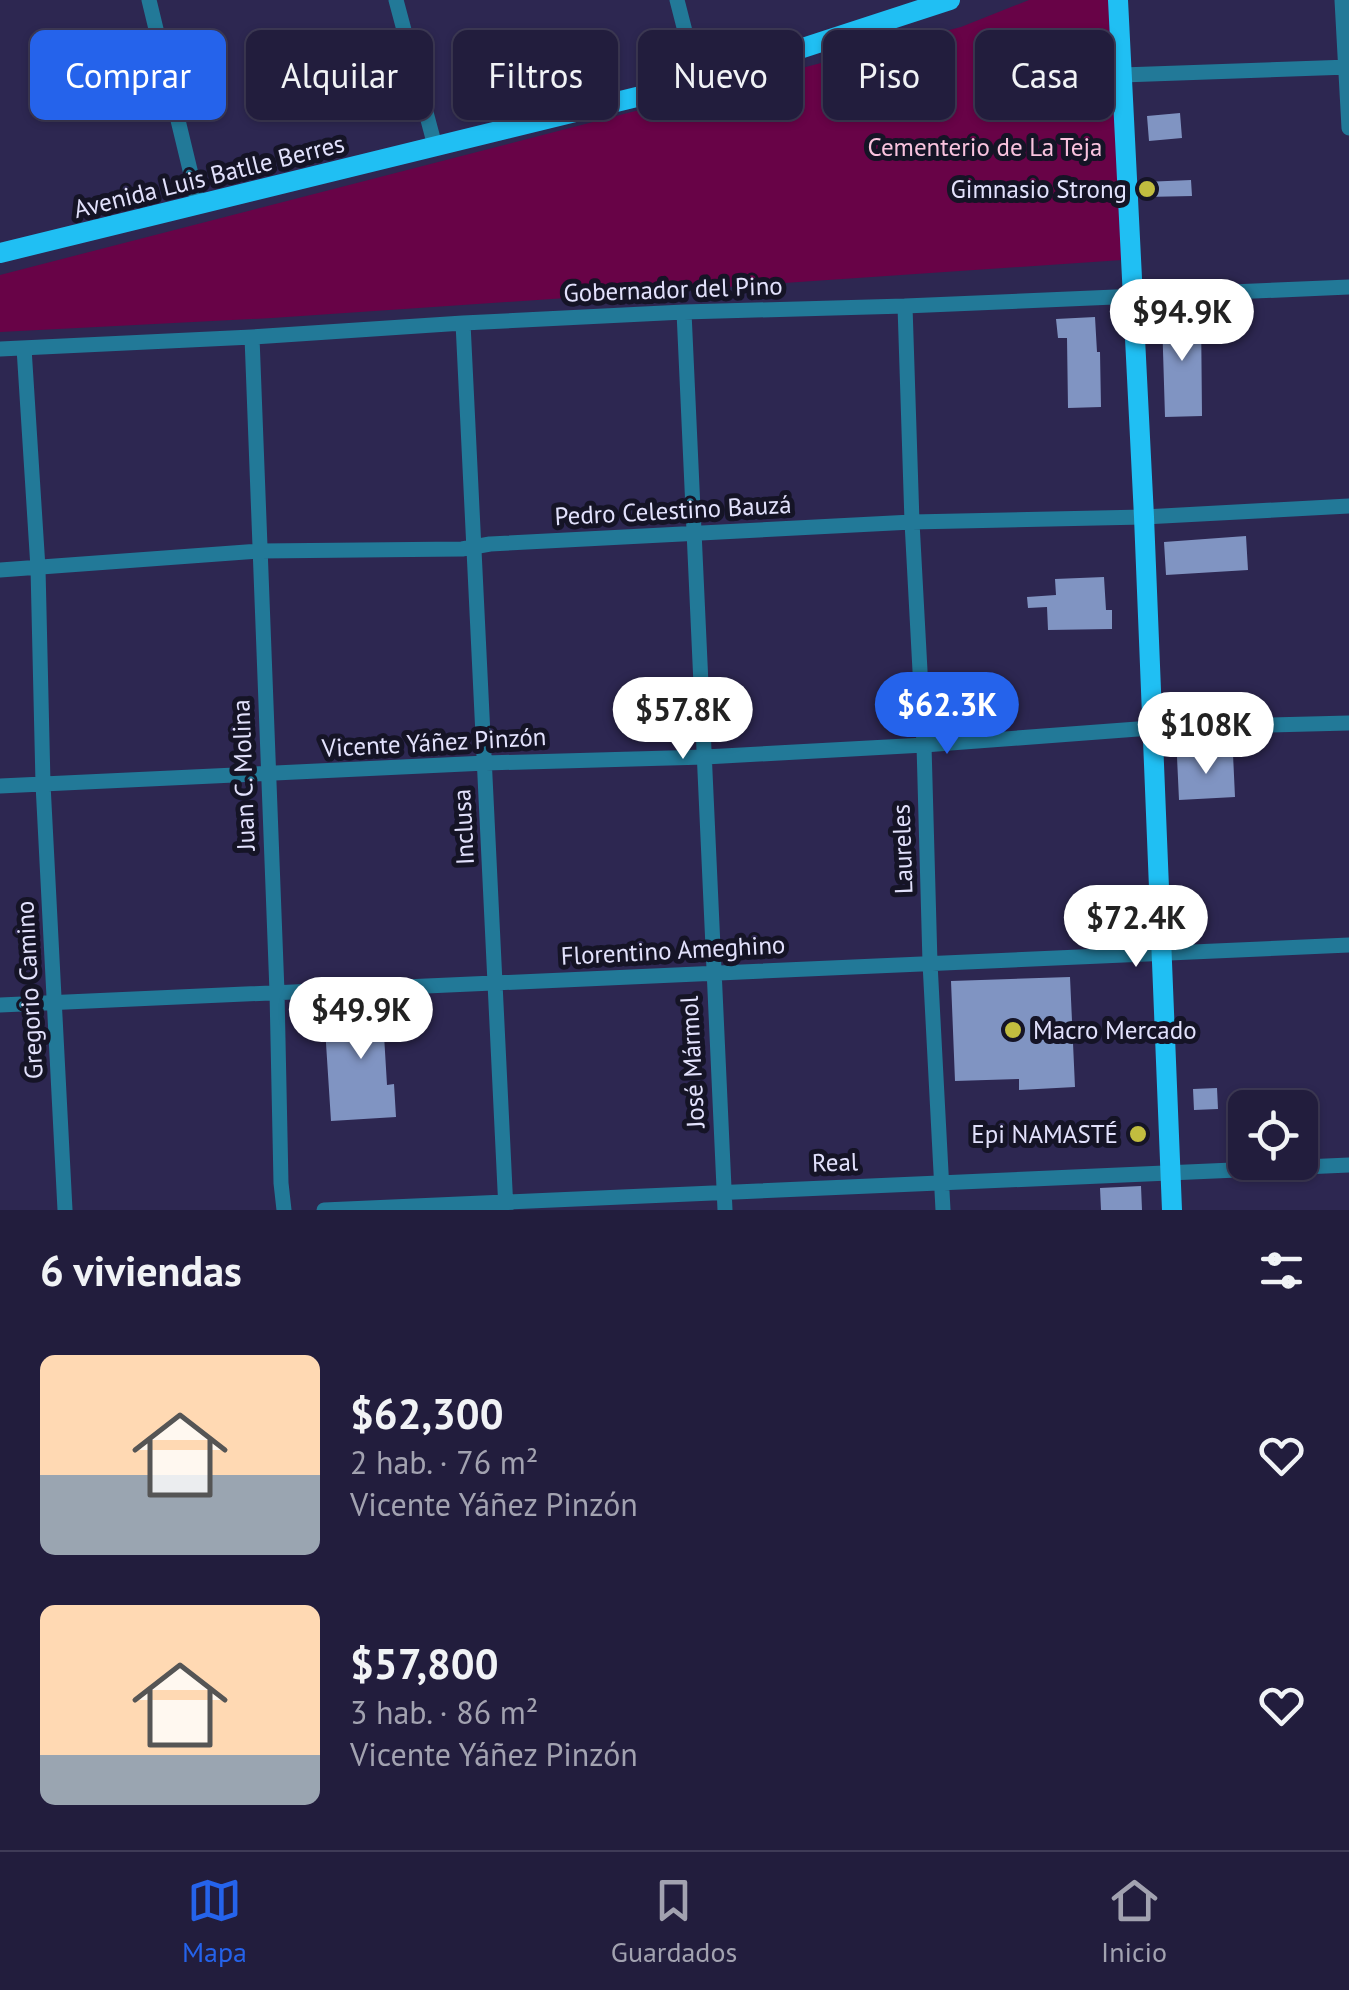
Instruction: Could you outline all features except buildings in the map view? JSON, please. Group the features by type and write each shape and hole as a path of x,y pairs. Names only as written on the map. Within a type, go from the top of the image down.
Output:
{"main road":[{"name":"Avenida Luis Batlle Berres","path":"803,46 926,4 950,0"},
{"path":"1118,0 1172,1210"},
{"name":"Avenida Luis Batlle Berres","path":"0,253 638,97"}],"street":[{"path":"149,0 198,203"},
{"path":"396,0 435,146"},
{"path":"677,0 685,30"},
{"path":"1342,0 1349,128"},
{"path":"1122,75 1348,67"},
{"name":"Gobernador del Pino","path":"0,349 684,312 1349,287"},
{"name":"Laureles","path":"905,306 943,1210"},
{"name":"José Mármol","path":"684,312 725,1210"},
{"name":"Inclusa","path":"463,323 506,1206"},
{"name":"Juan C. Molina","path":"252,337 284,1210"},
{"name":"Gregorio Camino","path":"24,348 38,568 42,784 65,1210"},
{"name":"Pedro Celestino Bauzá","path":"0,570 260,552 462,549 490,544 912,522 1144,517 1349,506"},
{"name":"Vicente Yáñez Pinzón","path":"0,786 486,762 706,757 1152,728 1349,724"},
{"name":"Florentino Ameghino","path":"0,1005 1349,946"},
{"name":"Real","path":"324,1210 506,1206 724,1192 1349,1165"}],"green space":[{"name":"Cementerio de La Teja","path":"1029,0 1111,0 1112,30 975,30 975,120 1114,120 1114,71 1122,260 272,318 0,332 0,275 601,120 618,120 618,116 638,110 638,120 803,120 803,68 823,63 823,120 955,120 955,30 949,30"}],"place":[{"name":"Gimnasio Strong","path":"1147,189"},
{"name":"Macro Mercado","path":"1013,1030"},
{"name":"Epi NAMASTÉ","path":"1138,1134"}]}
